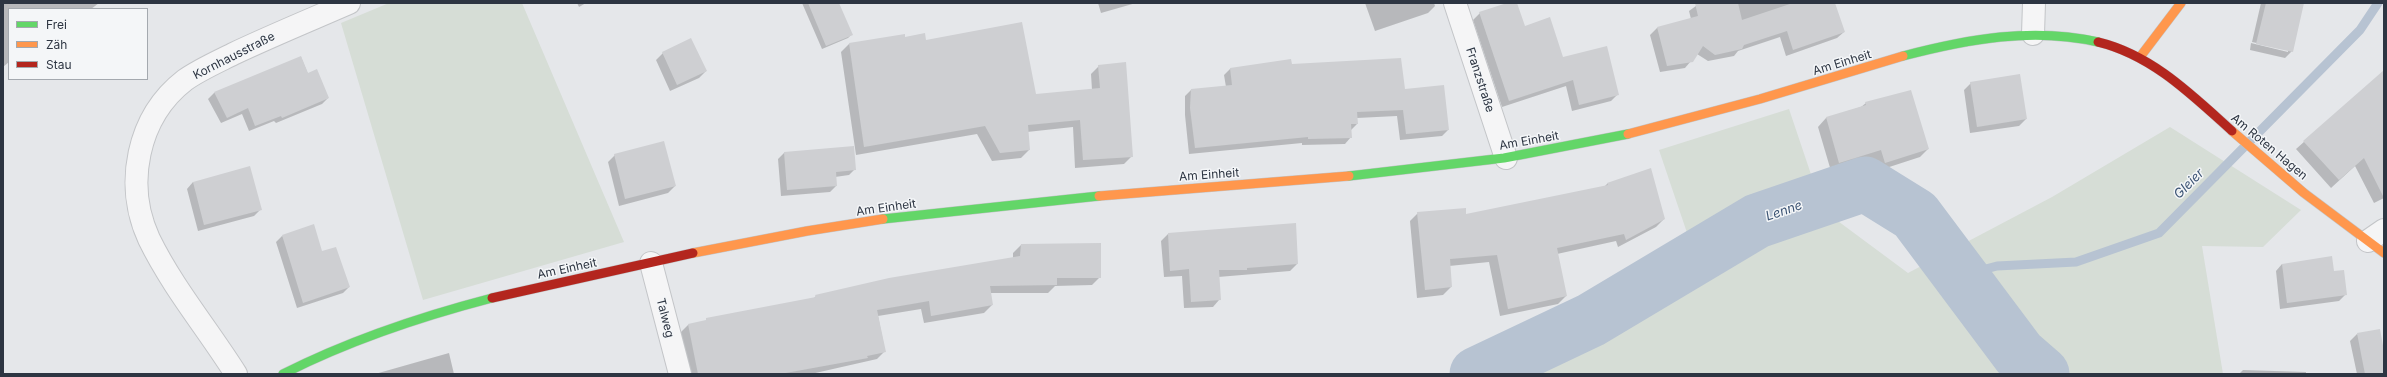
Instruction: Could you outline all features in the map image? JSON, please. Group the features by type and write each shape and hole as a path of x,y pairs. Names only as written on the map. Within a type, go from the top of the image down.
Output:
{"main road":[{"path":"2140,57 2181,3"},
{"name":"Am Einheit","path":"283,374 325,352 359,339 437,314 533,289 810,230 971,209 1098,195 1327,178 1506,158 1661,127 1842,76 1944,44 1987,36 2033,34 2082,39 2115,46 2140,57"},
{"name":"Am Roten Hagen","path":"2140,57 2181,87 2277,171 2379,242"}],"street":[{"name":"Kornhausstraße","path":"236,374 169,278 148,237 139,207 135,181 139,152 148,128 163,101 185,80 261,40 349,3"},
{"name":"Franzstraße","path":"1455,3 1506,158"},
{"path":"2033,34 2034,3"},
{"name":"Talweg","path":"651,263 680,374"}],"shaded area":[{"path":"389,3 522,3 624,242 423,300 341,23"},
{"path":"1789,109 1823,210 1908,273 2052,197 2170,127 2301,210 2263,247 2202,246 2223,374 1498,374 1704,283 1659,150"}],"building":[{"path":"808,3 839,3 853,35 826,46"},
{"path":"1507,3 1517,3 1525,26 1550,17 1563,57 1607,46 1619,95 1579,105 1573,80 1509,101 1479,12"},
{"path":"1695,3 1738,3 1742,20 1793,3 1835,3 1845,32 1793,50 1787,31 1744,45 1742,49 1715,55 1703,46 1693,62 1667,66 1657,27 1698,16"},
{"path":"2266,3 2304,3 2293,52 2256,44"},
{"path":"1022,22 1036,94 1100,88 1098,65 1126,62 1133,157 1083,160 1080,120 1028,125 1030,150 1000,153 985,126 864,147 849,43 905,34 905,37 925,33 926,40"},
{"path":"691,38 707,71 677,85 662,52"},
{"path":"301,56 308,73 317,69 329,98 282,118 281,116 255,126 248,108 227,118 214,92"},
{"path":"1401,58 1405,89 1444,85 1449,130 1406,134 1403,110 1357,112 1358,124 1351,124 1352,138 1308,139 1308,137 1195,148 1190,108 1191,89 1232,85 1230,68 1291,59 1292,64"},
{"path":"2384,70 2384,198 2364,158 2339,180 2303,141"},
{"path":"2020,74 2027,119 1977,127 1970,82"},
{"path":"1911,90 1929,149 1885,163 1881,150 1839,163 1826,117 1866,105 1865,102"},
{"path":"664,141 676,186 625,199 614,154"},
{"path":"854,146 856,170 836,172 837,186 787,190 784,152"},
{"path":"250,166 262,210 204,225 193,182"},
{"path":"1651,168 1665,219 1626,240 1624,234 1557,248 1567,296 1508,309 1497,255 1450,259 1452,287 1425,290 1417,212 1466,208 1466,214 1608,185 1607,183"},
{"path":"1296,223 1298,264 1247,268 1247,270 1219,270 1221,300 1191,302 1189,269 1170,271 1168,233"},
{"path":"314,224 322,251 336,247 350,287 303,303 282,235"},
{"path":"1101,243 1101,278 1057,278 1057,285 990,286 993,305 931,316 929,301 877,310 886,352 867,356 868,358 780,374 698,374 688,324 706,320 706,318 816,297 815,295 889,278 1020,256 1021,244"},
{"path":"2332,256 2334,271 2344,270 2347,295 2287,303 2282,264"},
{"path":"2380,329 2384,351 2384,374 2365,374 2357,333"}],"waterway":[{"name":"Gleier","path":"1959,276 1997,266 2076,262 2159,233 2360,30 2378,3"},
{"name":"Lenne","path":"1477,374 1591,320 1757,221 1865,184 1915,215 2019,354 2042,374"}],"traffic: fast":[{"path":"1903,56 1976,40 2025,35 2049,35 2098,42"},
{"path":"1349,176 1504,158 1628,134"},
{"path":"883,219 1099,196"},
{"path":"283,374 334,350 385,330 492,298"}],"traffic: slow":[{"path":"2140,57 2181,3"},
{"path":"1628,134 1760,99 1903,56"},
{"path":"2232,131 2304,193 2384,253"},
{"path":"1099,196 1349,176"},
{"path":"693,253 807,231 883,219"}],"traffic: jam":[{"path":"2098,42 2118,48 2154,66 2186,90 2232,131"},
{"path":"492,298 693,253"}]}
